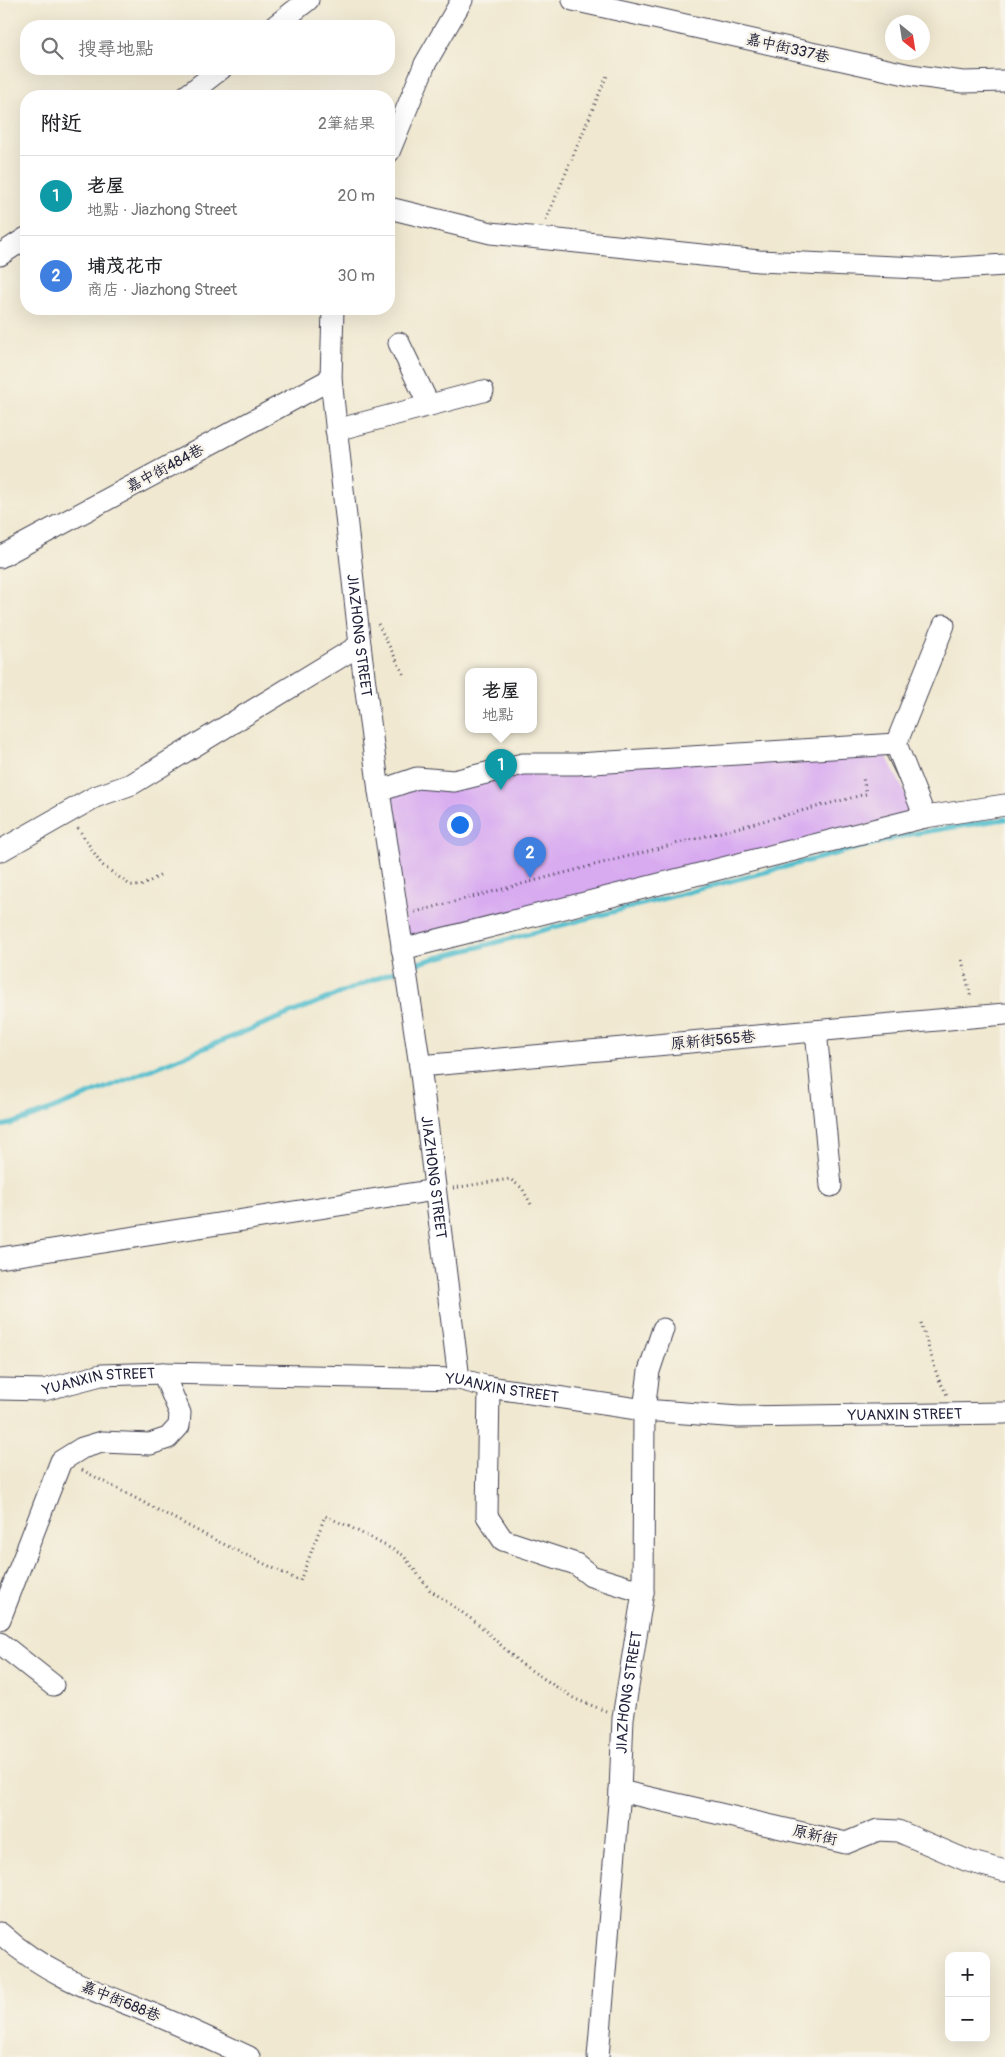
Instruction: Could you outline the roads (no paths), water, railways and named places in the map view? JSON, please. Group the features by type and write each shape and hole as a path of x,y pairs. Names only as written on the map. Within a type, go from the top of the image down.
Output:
{"street":[{"path":"283,20 308,0"},
{"path":"395,137 425,64 462,0"},
{"name":"嘉中街337巷","path":"573,0 910,75 963,82 1005,82"},
{"path":"194,90 213,75"},
{"path":"395,210 491,234 759,261 941,268 1005,265"},
{"path":"0,255 20,242"},
{"name":"JIAZHONG STREET","path":"333,315 331,379 360,645 379,791 420,1066 459,1379"},
{"path":"399,343 429,405"},
{"name":"嘉中街484巷","path":"0,558 331,379"},
{"path":"336,430 483,391"},
{"path":"924,817 896,744 944,625"},
{"path":"0,851 95,797 132,784 360,645"},
{"path":"379,791 417,778 454,781 523,764 577,764 896,744"},
{"path":"404,961 924,817 1005,805"},
{"name":"原新街565巷","path":"420,1066 1005,1014"},
{"path":"816,1031 831,1186"},
{"path":"0,1258 435,1190"},
{"name":"JIAZHONG STREET","path":"598,2057 620,1791 623,1718 643,1592 644,1410 650,1371 662,1329"},
{"path":"0,1620 61,1461 82,1448 102,1442 150,1444 168,1438 179,1426 180,1413 163,1374"},
{"name":"YUANXIN STREET","path":"0,1389 44,1390 101,1375 163,1374 459,1379 489,1387 644,1410 739,1417 1005,1413"},
{"path":"489,1387 487,1516 503,1540 576,1564 591,1576 643,1592"},
{"path":"0,1643 54,1685"},
{"name":"原新街","path":"620,1791 846,1843 878,1830 898,1832 968,1860 1005,1871"},
{"name":"嘉中街688巷","path":"0,1933 21,1952 63,1978 176,2024 249,2057"}],"waterway":[{"path":"410,965 911,834 1005,819"},
{"path":"0,1126 53,1109 400,969"}],"place":[{"name":"老屋","path":"501,790"},
{"name":"埔茂花市","path":"530,878"}]}
